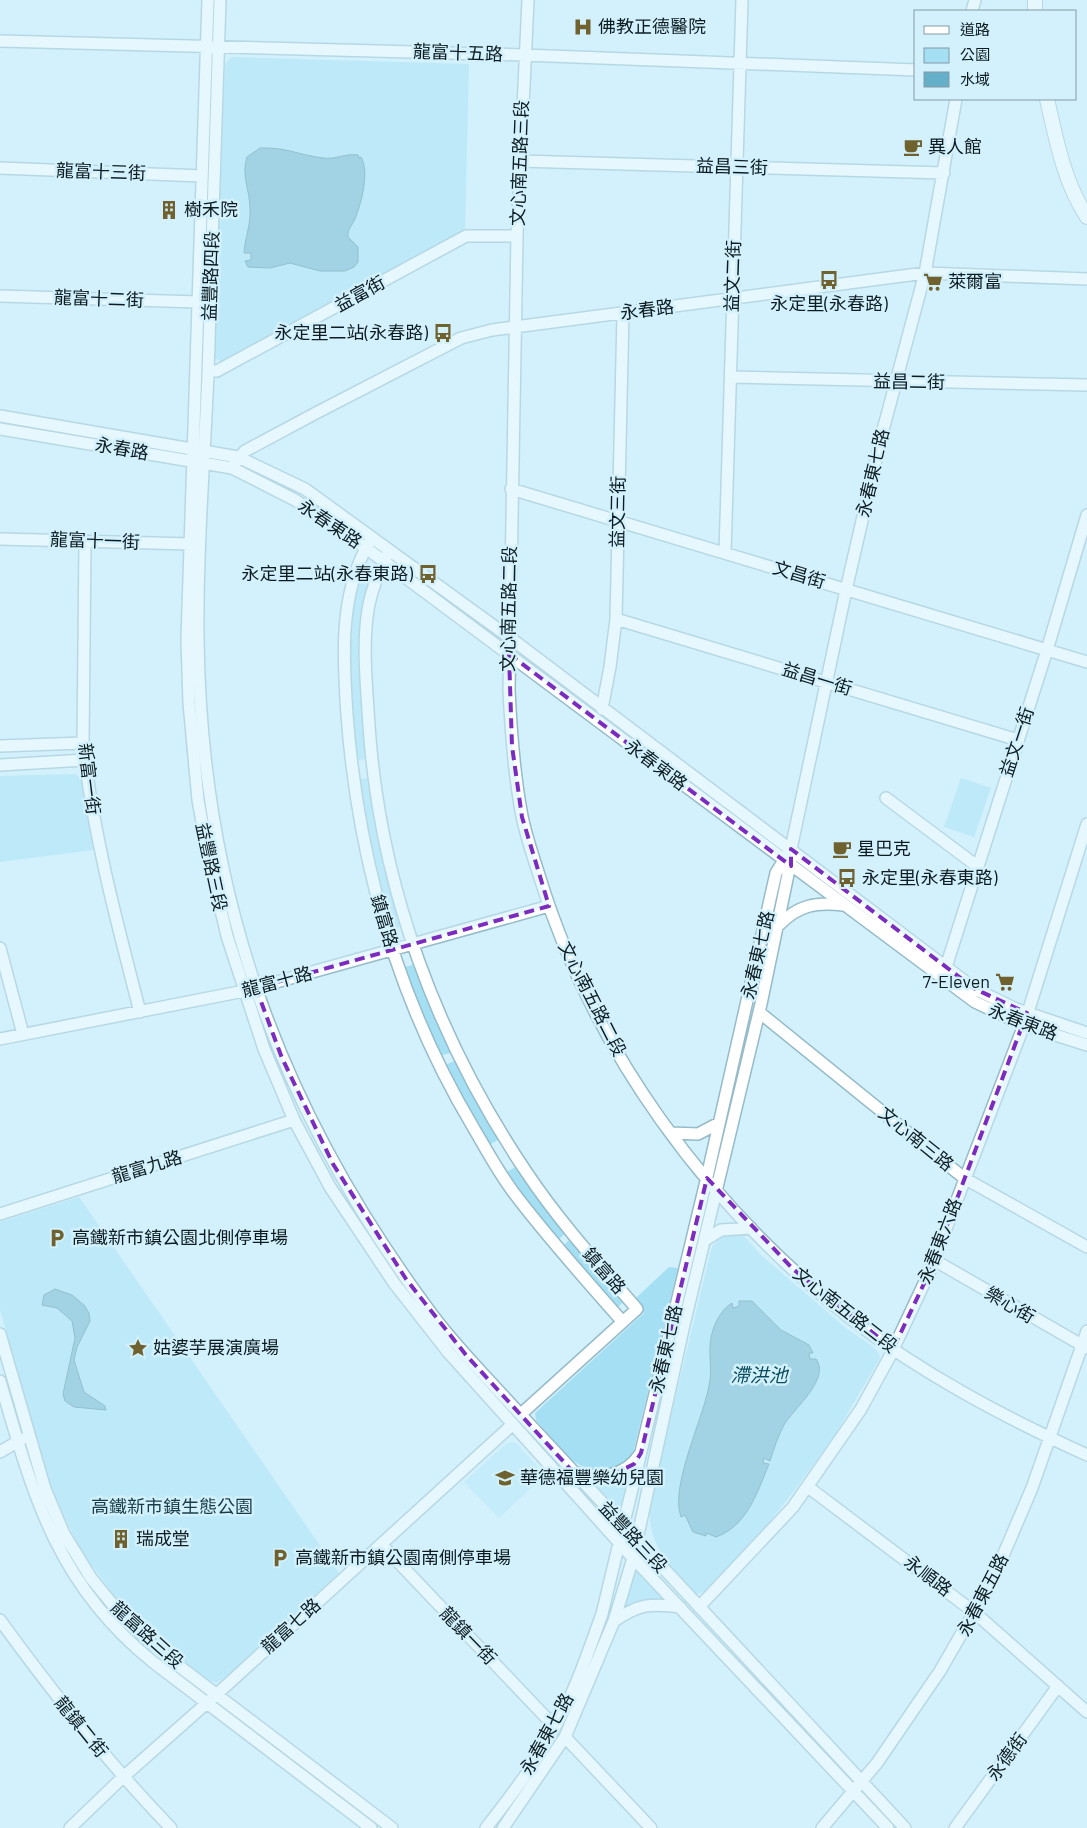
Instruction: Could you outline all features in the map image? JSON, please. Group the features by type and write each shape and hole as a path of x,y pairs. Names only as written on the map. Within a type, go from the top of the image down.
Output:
{"main road":[{"path":"1047,100 1063,166 1077,202 1087,217"}],"street":[{"name":"益豐路四段","path":"204,463 199,449 198,302 208,0"},
{"name":"益豐路四段","path":"192,461 199,449 208,371 220,0"},
{"name":"文心南五路三段","path":"515,326 524,55 528,0"},
{"name":"益文二街","path":"725,553 742,0"},
{"name":"龍富十五路","path":"0,40 739,62 914,70"},
{"name":"永春東七路","path":"503,1828 566,1737 614,1621 633,1558 778,927 791,849 846,590 894,382 925,273 956,100"},
{"name":"益昌三街","path":"520,161 944,173"},
{"name":"龍富十三街","path":"0,168 202,176"},
{"name":"益富街","path":"208,371 217,372 466,236 517,236"},
{"name":"永春路","path":"0,428 232,468 238,457 245,451 462,338 515,326 623,314 925,273 1087,279"},
{"name":"龍富十二街","path":"0,296 198,302"},
{"name":"益文三街","path":"602,709 616,619 623,314"},
{"name":"文心南五路二段","path":"515,326 509,637 512,746 522,817 549,906 566,952 591,1006 631,1076 671,1133 717,1190 751,1228 806,1281 849,1317 893,1349 960,1392 1087,1455"},
{"name":"益昌二街","path":"731,377 1087,385"},
{"name":"永春路","path":"0,416 238,457"},
{"name":"永春東路","path":"238,457 305,489 372,537 509,637 975,989 1028,1014 1087,1033"},
{"name":"益豐路三段","path":"192,461 187,639 188,695 198,800 220,911 244,992 264,1049 294,1120 330,1187 365,1241 424,1323 633,1558 888,1828"},
{"name":"益豐路三段","path":"204,463 198,638 206,760 216,835 226,885 256,988 298,1097 333,1164 375,1234 430,1312 483,1375 522,1414 573,1472 904,1828"},
{"name":"永春東路","path":"232,468 296,500 366,548 975,1002 1024,1026 1087,1045"},
{"name":"文昌街","path":"511,489 1087,662"},
{"name":"益文一街","path":"946,967 1047,650 1087,516"},
{"name":"鎮富路","path":"372,537 356,567 347,610 345,683 358,818 378,907 392,951 438,1064 512,1191 556,1246 622,1321 637,1309 572,1233 512,1151 445,1030 413,945 383,835 374,768 368,696 368,612 376,579 389,550"},
{"name":"龍富十一街","path":"0,539 190,544"},
{"name":"新富一街","path":"85,541 85,760 98,840 140,1012"},
{"name":"益昌一街","path":"616,619 1018,740"},
{"path":"0,746 84,742"},
{"path":"0,766 85,760"},
{"path":"352,771 374,768"},
{"path":"886,798 978,866"},
{"name":"永春東六路","path":"699,1607 787,1514 808,1487 861,1409 893,1349 934,1260 1024,1026 1087,824"},
{"name":"永春東七路","path":"486,1828 516,1788 555,1727 583,1666 602,1614 621,1544 776,873 788,864"},
{"path":"778,927 787,916 805,906 819,903 844,905"},
{"name":"龍富十路","path":"0,1039 244,992 549,906"},
{"path":"0,948 23,1034"},
{"name":"文心南三路","path":"759,1012 964,1178 1087,1247"},
{"path":"438,1064 457,1053"},
{"name":"龍富九路","path":"0,1214 294,1120"},
{"path":"671,1133 698,1134 719,1123"},
{"path":"494,1162 512,1151"},
{"path":"705,1240 721,1230 751,1228"},
{"name":"鎮富路","path":"556,1246 572,1233"},
{"path":"365,1241 375,1234"},
{"name":"樂心街","path":"934,1260 1084,1347"},
{"path":"522,1414 622,1321"},
{"name":"永春東五路","path":"822,1828 877,1763 940,1671 974,1612 1019,1522 1084,1347 1087,1331"},
{"name":"龍富路三段","path":"0,1334 55,1514 91,1578 134,1628 158,1650 392,1828"},
{"name":"龍富路三段","path":"0,1380 35,1499 52,1538 75,1577 95,1605 137,1649 371,1828"},
{"name":"龍富七路","path":"70,1828 122,1778 513,1424"},
{"path":"0,1452 30,1435"},
{"path":"573,1472 610,1476 634,1464 642,1453"},
{"name":"永順路","path":"808,1487 974,1612 1087,1712"},
{"name":"龍鎮一街","path":"381,1544 555,1727"},
{"path":"614,1621 629,1611 643,1605 653,1604 680,1607"},
{"name":"龍鎮二街","path":"0,1620 47,1685 122,1778 170,1828"},
{"name":"永德街","path":"955,1828 1058,1686"},
{"path":"566,1737 651,1828"}],"highlighted area":[{"path":"509,654 791,866 791,849 975,989 1027,1013 929,1273 893,1349 793,1269 707,1178 641,1453 634,1464 610,1476 573,1472 466,1355 406,1279 333,1164 282,1058 256,988 549,906 522,817 512,746"}],"shaded area":[{"name":"華德福豐樂幼兒園","path":"507,1443 516,1443 545,1475 499,1518 464,1482"}],"green space":[{"path":"232,57 469,64 465,230 222,362 215,358 214,354 225,64"},
{"path":"361,566 371,574 368,759 356,760 351,688 350,634 353,603"},
{"path":"75,774 83,779 93,850 0,862 0,776"},
{"path":"961,778 991,788 974,837 944,827"},
{"path":"359,779 370,779 402,926 391,930 375,876"},
{"path":"413,965 451,1050 450,1053 439,1056 404,967"},
{"path":"457,1060 498,1136 498,1140 489,1145 445,1065"},
{"path":"516,1167 566,1233 558,1240 507,1175 508,1171"},
{"name":"高鐵新市鎮生態公園","path":"79,1197 339,1573 227,1676 216,1683 204,1678 151,1635 117,1599 82,1552 51,1486 0,1310 0,1222"},
{"path":"725,1234 743,1235 761,1255 847,1329 872,1346 878,1352 880,1358 836,1433 797,1487 760,1534 704,1592 696,1594 690,1590 670,1566 660,1550 651,1524 650,1503 712,1246"},
{"path":"570,1239 624,1301 618,1307 562,1247"},
{"path":"669,1267 678,1268 633,1453 624,1463 612,1469 600,1471 589,1469 578,1464 560,1448 536,1420 535,1413 644,1313 636,1298"},
{"path":"621,1477 627,1481 621,1505 617,1508 597,1486 601,1482"},
{"path":"635,1566 666,1600 640,1601 623,1610"}],"water":[{"path":"260,148 285,150 323,158 353,155 361,157 365,171 364,188 357,213 348,234 348,237 358,247 358,262 354,267 345,271 320,271 290,263 270,268 248,267 245,261 251,260 251,253 244,253 249,226 250,202 245,177 245,164 247,157"},
{"path":"55,1289 72,1295 84,1305 89,1313 90,1321 77,1347 74,1360 84,1392 105,1406 106,1410 74,1407 65,1401 63,1394 75,1338 72,1321 57,1308 42,1305 44,1295"},
{"name":"滯洪池","path":"739,1301 752,1301 781,1330 809,1345 813,1353 809,1353 810,1359 816,1359 819,1367 819,1376 809,1394 784,1425 770,1461 764,1458 763,1463 769,1464 755,1497 743,1517 727,1532 716,1537 706,1533 706,1536 693,1532 685,1515 681,1517 679,1503 680,1487 710,1380 711,1336 723,1311 732,1303 733,1308 739,1306"}],"place":[{"name":"佛教正德醫院","path":"583,27"},
{"name":"異人館","path":"913,147"},
{"name":"樹禾院","path":"169,210"},
{"name":"永定里(永春路)","path":"829,280"},
{"name":"萊爾富","path":"933,282"},
{"name":"永定里二站(永春路)","path":"443,333"},
{"name":"永定里二站(永春東路)","path":"428,574"},
{"name":"星巴克","path":"842,849"},
{"name":"永定里(永春東路)","path":"847,878"},
{"name":"7-Eleven","path":"1005,982"},
{"name":"高鐵新市鎮公園北側停車場","path":"57,1238"},
{"name":"姑婆芋展演廣場","path":"138,1348"},
{"name":"華德福豐樂幼兒園","path":"505,1478"},
{"name":"瑞成堂","path":"121,1539"},
{"name":"高鐵新市鎮公園南側停車場","path":"280,1558"}]}
